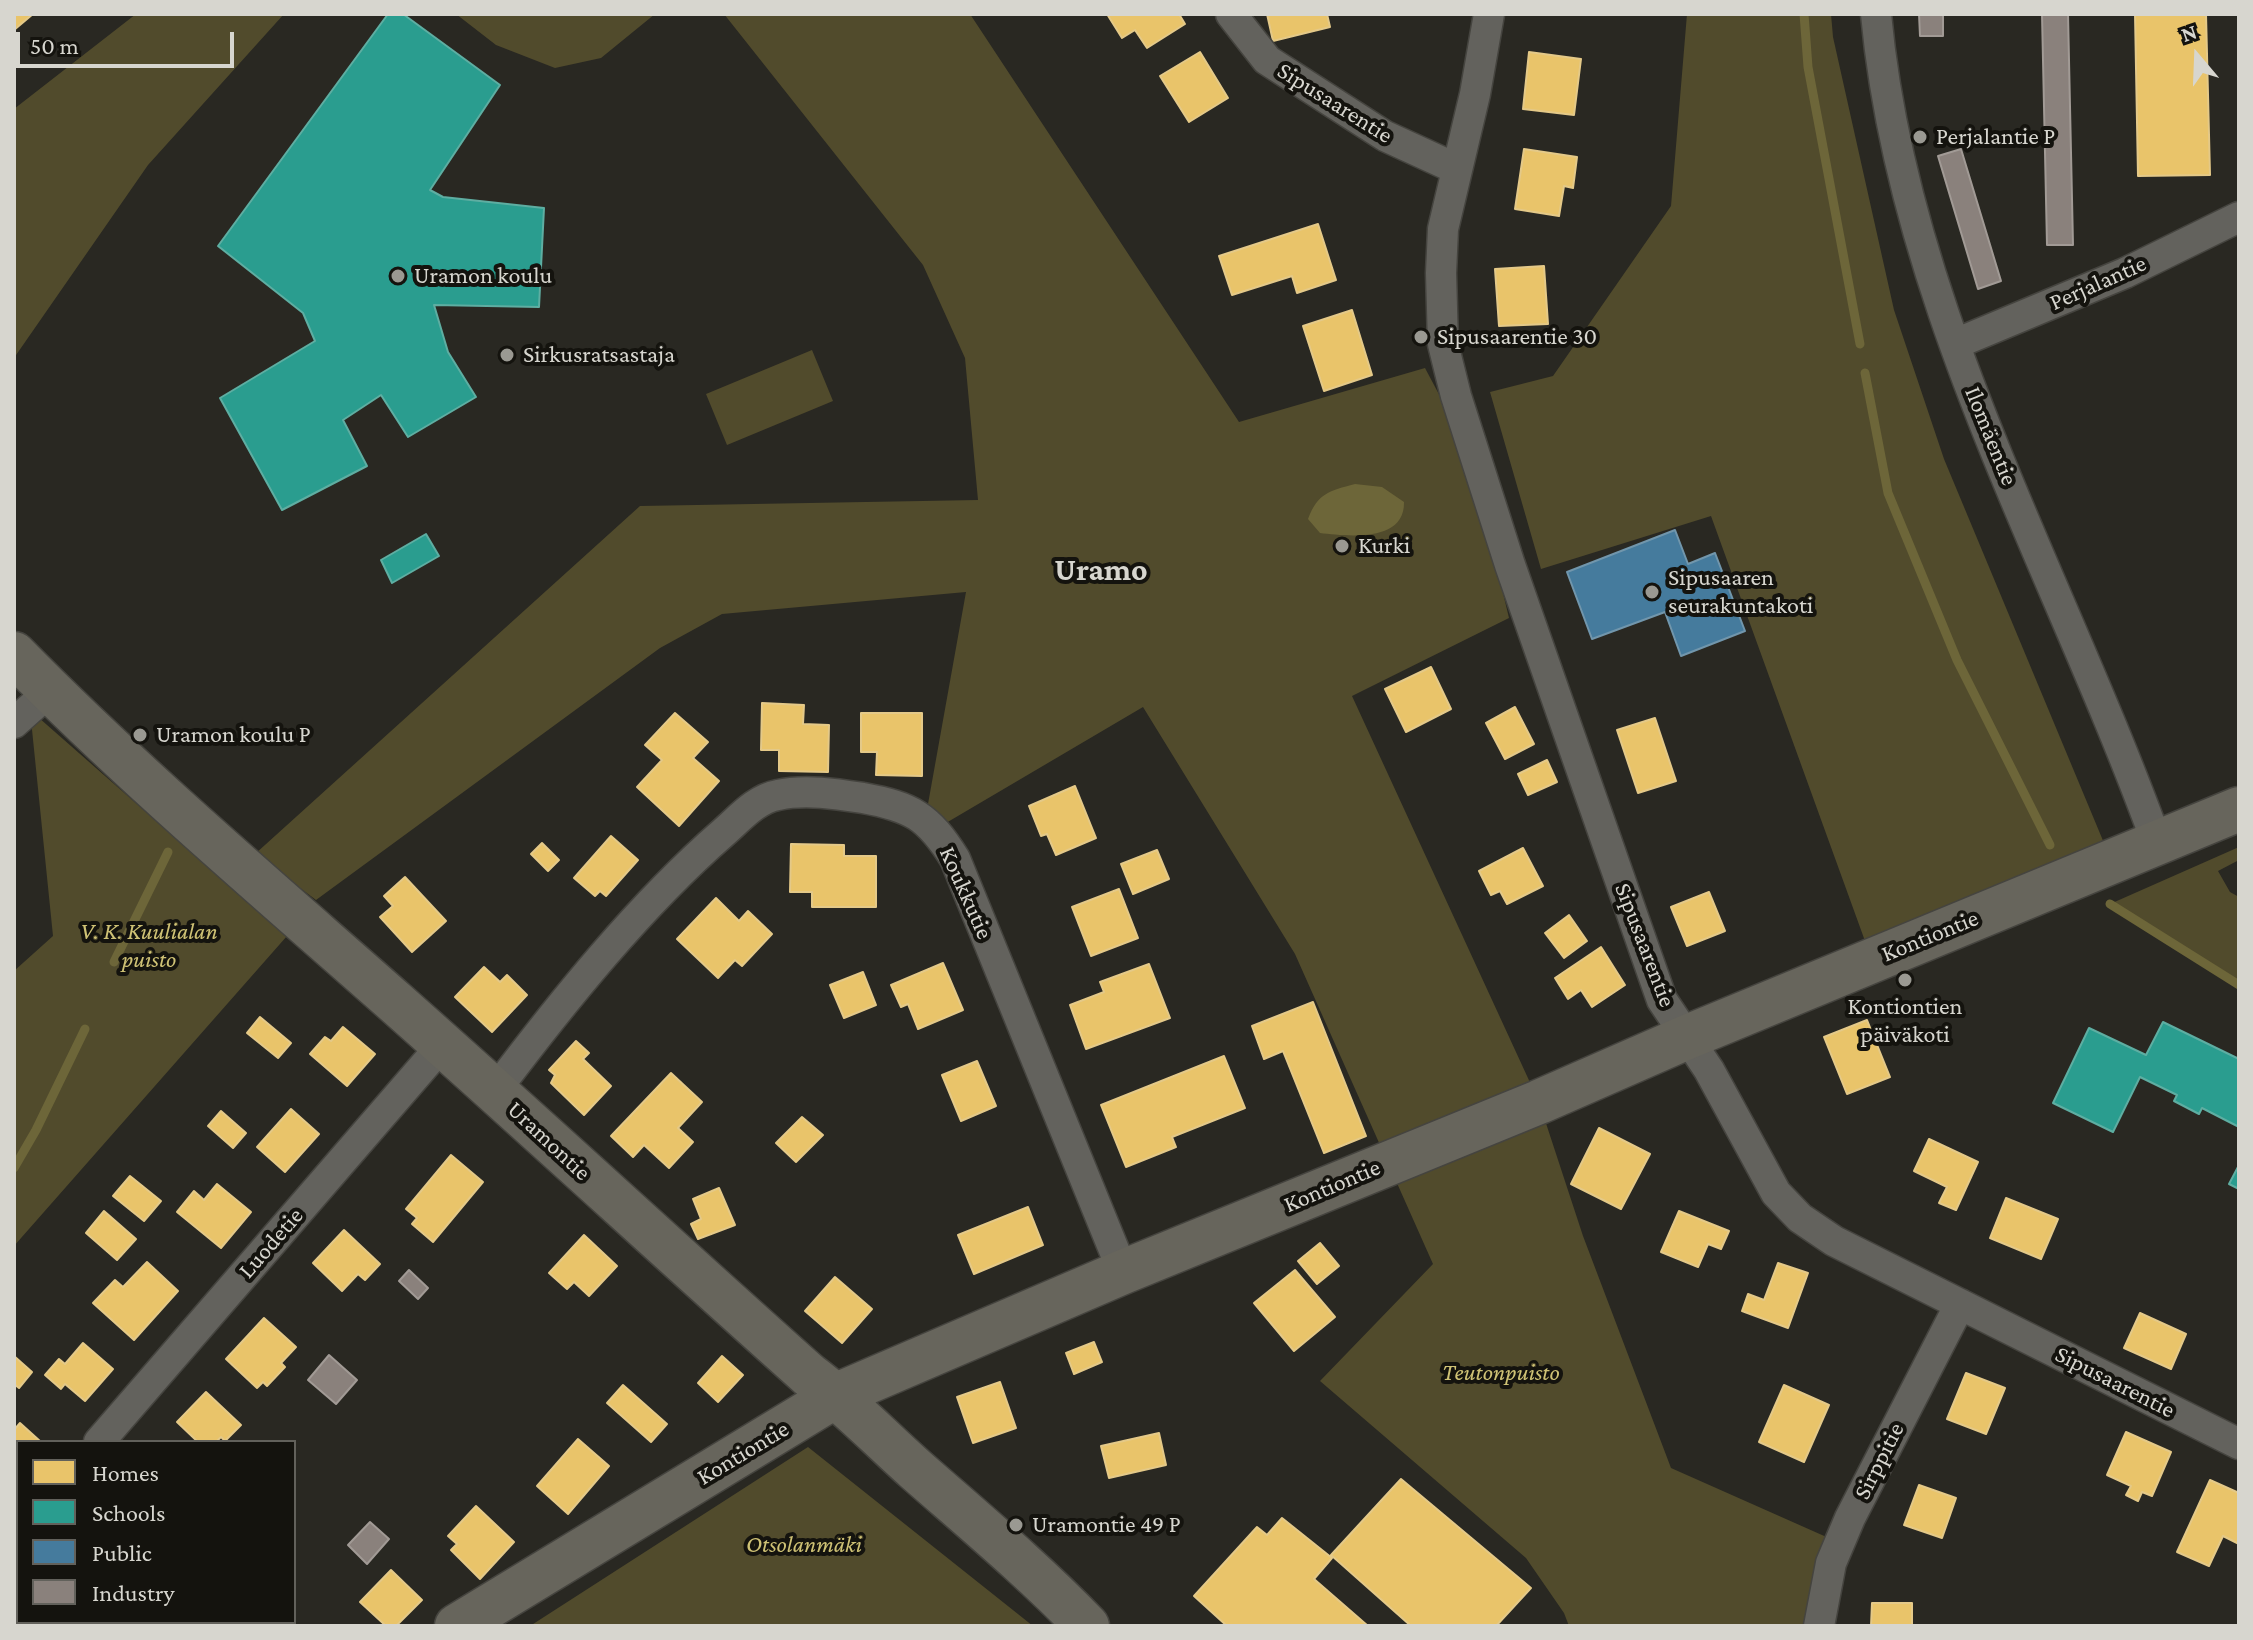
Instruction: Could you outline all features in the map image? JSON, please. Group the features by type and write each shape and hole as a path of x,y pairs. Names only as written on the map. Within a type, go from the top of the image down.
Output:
{"street":[{"name":"Sipusaarentie","path":"1231,14 1267,60 1385,136 1457,169"},
{"name":"Sipusaarentie","path":"1489,14 1475,94 1443,229 1443,344 1456,396 1510,565 1662,1000 1709,1070 1776,1193 1800,1218 1834,1241 2239,1444"},
{"name":"Ilomäentie","path":"1876,14 1880,54 1923,251 1955,344 2157,843"},
{"name":"Perjalantie","path":"1955,344 2125,273 2239,217"},
{"name":"Uramontie","path":"14,654 50,691 654,1237 809,1375 837,1395 873,1432 1045,1583 1087,1626"},
{"path":"14,723 50,691"},
{"name":"Koukkutie","path":"495,1091 550,1017 684,866 755,805 777,795 833,793 896,804 927,822 939,833 955,859 1123,1272"},
{"name":"Kontiontie","path":"457,1626 837,1395 1123,1272 2239,809"},
{"name":"Luodetie","path":"101,1440 443,1044"},
{"name":"Sirppitie","path":"1819,1626 1831,1563 1850,1518 1960,1304"}],"green space":[{"path":"136,14 284,14 148,165 14,358 14,109"},
{"path":"456,14 655,14 601,58 555,68 496,45"},
{"name":"Teutonpuisto","path":"724,14 970,14 1239,422 1425,368 1442,400 1498,572 1509,618 1352,696 1539,1102 1583,1236 1671,1468 1840,1543 1819,1626 1569,1626 1564,1613 1526,1558 1320,1381 1433,1264 1295,954 1143,707 946,823 928,804 966,592 722,614 660,648 316,900 255,854 640,506 978,500 965,358 923,265"},
{"path":"1687,14 1831,14 1833,37 1894,310 1944,459 2104,843 1865,941 1711,516 1541,569 1490,392 1553,376 1671,206"},
{"path":"812,350 833,401 727,445 706,394"},
{"name":"V. K. Kuulialan puisto","path":"30,710 287,936 14,1246 14,971 53,936"},
{"path":"2239,847 2239,860 2218,871 2230,892 2239,897 2239,985 2110,904"},
{"name":"Otsolanmäki","path":"808,1447 1033,1626 530,1626"}],"shaded area":[{"path":"1355,484 1382,487 1404,502 1402,515 1395,525 1372,534 1320,533 1308,519 1320,498 1331,491"}],"building: Homes":[{"path":"14,14 33,14 14,30"},
{"path":"1107,14 1179,14 1185,24 1147,48 1135,30 1122,38"},
{"path":"1267,14 1327,14 1330,27 1273,41"},
{"path":"2135,14 2206,14 2210,175 2138,176"},
{"path":"1200,52 1228,98 1189,122 1160,76"},
{"path":"1529,52 1581,59 1574,115 1523,109"},
{"path":"1524,149 1577,157 1573,188 1564,186 1559,216 1515,209"},
{"path":"1318,224 1336,280 1297,293 1292,276 1232,295 1219,256"},
{"path":"1544,266 1548,324 1499,326 1495,269"},
{"path":"1352,310 1372,375 1324,391 1303,326"},
{"path":"1431,667 1451,709 1406,732 1385,689"},
{"path":"762,703 804,705 803,724 829,725 828,772 779,771 779,750 761,750"},
{"path":"1515,707 1534,744 1505,759 1486,723"},
{"path":"675,713 708,742 693,758 719,781 679,826 637,787 662,760 645,745"},
{"path":"861,713 922,713 922,776 876,775 877,752 861,752"},
{"path":"1655,718 1676,781 1638,793 1617,730"},
{"path":"1547,760 1557,782 1528,795 1518,774"},
{"path":"1075,786 1096,838 1056,855 1047,834 1041,836 1029,806"},
{"path":"611,836 638,860 606,896 600,891 595,896 574,878"},
{"path":"542,843 559,860 548,871 531,854"},
{"path":"791,844 844,845 844,856 876,856 876,907 812,907 812,892 790,892"},
{"path":"1523,848 1543,886 1507,904 1500,891 1491,895 1479,871"},
{"path":"1157,850 1169,879 1133,894 1121,864"},
{"path":"405,877 446,921 412,952 380,917 393,906 384,896"},
{"path":"1119,889 1138,938 1091,956 1072,907"},
{"path":"1709,892 1725,931 1687,946 1671,907"},
{"path":"716,898 739,921 748,911 772,934 742,966 735,960 718,978 677,939"},
{"path":"1569,915 1587,941 1564,958 1545,933"},
{"path":"1601,947 1625,985 1592,1007 1581,990 1568,999 1555,978"},
{"path":"943,963 963,1010 918,1029 908,1004 901,1007 891,985"},
{"path":"1149,964 1170,1018 1086,1049 1070,1005 1104,992 1100,982"},
{"path":"484,967 500,982 507,975 527,995 492,1032 455,997"},
{"path":"863,972 876,1005 844,1018 830,985"},
{"path":"1313,1002 1366,1136 1324,1153 1283,1051 1264,1059 1252,1026"},
{"path":"260,1017 291,1043 278,1058 247,1033"},
{"path":"1867,1020 1890,1077 1847,1094 1824,1037"},
{"path":"343,1027 375,1054 347,1086 310,1054 325,1037 331,1041"},
{"path":"576,1041 589,1053 583,1059 611,1086 584,1115 551,1083 555,1075 549,1070"},
{"path":"1224,1056 1245,1108 1172,1137 1176,1147 1126,1167 1101,1105"},
{"path":"977,1061 996,1106 961,1121 942,1075"},
{"path":"671,1073 702,1102 678,1128 693,1142 669,1168 644,1145 633,1157 611,1136"},
{"path":"291,1109 319,1134 285,1172 257,1147"},
{"path":"221,1111 246,1133 233,1148 208,1126"},
{"path":"802,1117 823,1135 796,1162 776,1143"},
{"path":"1599,1128 1650,1154 1621,1209 1571,1184"},
{"path":"1929,1139 1978,1162 1956,1210 1939,1203 1947,1187 1914,1171"},
{"path":"451,1155 483,1182 433,1242 412,1224 417,1218 406,1209"},
{"path":"130,1176 161,1201 144,1221 113,1196"},
{"path":"217,1184 251,1212 221,1248 177,1212 194,1191 204,1200"},
{"path":"719,1188 735,1225 698,1239 691,1224 701,1219 693,1199"},
{"path":"2006,1198 2058,1219 2041,1259 1990,1238"},
{"path":"1028,1207 1043,1245 974,1274 958,1235"},
{"path":"104,1211 136,1239 117,1260 86,1233"},
{"path":"1679,1211 1729,1231 1721,1249 1708,1244 1698,1267 1661,1252"},
{"path":"344,1230 380,1264 365,1280 358,1274 342,1291 313,1263"},
{"path":"584,1235 617,1266 589,1296 574,1282 567,1289 549,1273"},
{"path":"1320,1243 1339,1266 1317,1284 1298,1261"},
{"path":"147,1262 178,1291 134,1340 93,1303 115,1280 123,1287"},
{"path":"1778,1263 1808,1273 1788,1328 1742,1311 1748,1294 1764,1300"},
{"path":"1295,1270 1335,1317 1294,1351 1254,1303"},
{"path":"835,1277 872,1309 842,1343 805,1311"},
{"path":"2140,1313 2186,1334 2171,1369 2124,1348"},
{"path":"264,1318 296,1347 281,1363 285,1367 267,1386 263,1382 257,1388 226,1359"},
{"path":"1094,1342 1102,1362 1074,1374 1066,1353"},
{"path":"83,1343 113,1369 85,1401 65,1384 61,1389 45,1375 59,1359 65,1364"},
{"path":"14,1356 32,1372 19,1388 14,1384"},
{"path":"722,1356 743,1375 718,1402 698,1383"},
{"path":"1966,1373 2005,1388 1986,1434 1947,1419"},
{"path":"1000,1382 1016,1428 973,1443 957,1397"},
{"path":"623,1385 667,1424 651,1442 607,1403"},
{"path":"1784,1385 1829,1405 1804,1462 1759,1442"},
{"path":"206,1392 241,1425 226,1440 221,1437 218,1440 196,1440 177,1422"},
{"path":"20,1423 39,1440 16,1440 16,1490 14,1488 14,1430"},
{"path":"2126,1432 2171,1452 2152,1496 2142,1492 2138,1501 2126,1495 2131,1486 2107,1475"},
{"path":"1159,1433 1166,1465 1109,1478 1101,1446"},
{"path":"578,1439 609,1466 568,1514 537,1486"},
{"path":"1401,1479 1531,1588 1496,1626 1411,1626 1331,1555"},
{"path":"2210,1480 2239,1493 2239,1544 2223,1536 2209,1566 2177,1552"},
{"path":"1919,1485 1956,1498 1942,1538 1904,1525"},
{"path":"476,1506 514,1542 480,1579 451,1550 457,1544 448,1536"},
{"path":"1282,1518 1332,1558 1314,1579 1368,1626 1227,1626 1194,1596 1257,1527 1267,1535"},
{"path":"391,1570 422,1600 396,1626 386,1626 360,1602"},
{"path":"1872,1603 1912,1603 1912,1626 1871,1626"}],"building: Schools":[{"name":"Uramon koulu","path":"388,14 403,14 500,85 430,190 443,197 544,208 539,307 434,305 448,352 476,397 408,437 381,395 343,420 367,466 282,510 220,398 315,341 303,313 218,246"},
{"path":"426,534 439,556 392,583 381,560"},
{"path":"2163,1022 2239,1059 2239,1127 2202,1108 2199,1114 2174,1101 2177,1095 2140,1077 2113,1132 2053,1103 2089,1028 2146,1055"},
{"path":"2239,1165 2239,1189 2229,1184"}],"building: Public":[{"name":"Sipusaaren seurakuntakoti","path":"1675,530 1688,564 1715,553 1745,631 1681,656 1665,612 1592,639 1567,572"}],"building: Industry":[{"path":"1919,14 1943,14 1943,36 1920,36"},
{"path":"2042,14 2068,14 2073,245 2047,245"},
{"path":"1961,149 2001,281 1978,289 1938,156"},
{"path":"409,1270 428,1288 418,1299 399,1281"},
{"path":"329,1355 357,1380 336,1404 308,1380"},
{"path":"370,1522 389,1539 367,1564 348,1545"}],"waterway":[{"path":"1804,14 1808,67 1860,344"},
{"path":"1865,373 1888,493 1957,660 2050,845"},
{"path":"114,962 168,852"},
{"path":"2110,904 2239,985"},
{"path":"14,1168 85,1029"}],"place":[{"name":"Perjalantie P","path":"1920,137"},
{"name":"Uramon koulu","path":"398,276"},
{"name":"Sipusaarentie 30","path":"1421,337"},
{"name":"Sirkusratsastaja","path":"507,355"},
{"name":"Kurki","path":"1342,546"},
{"name":"Sipusaaren seurakuntakoti","path":"1652,592"},
{"name":"Uramon koulu P","path":"140,735"},
{"name":"Kontiontien päiväkoti","path":"1905,980"},
{"name":"Uramontie 49 P","path":"1016,1525"}],"district":[{"name":"Uramo","path":"1101,570"}]}
